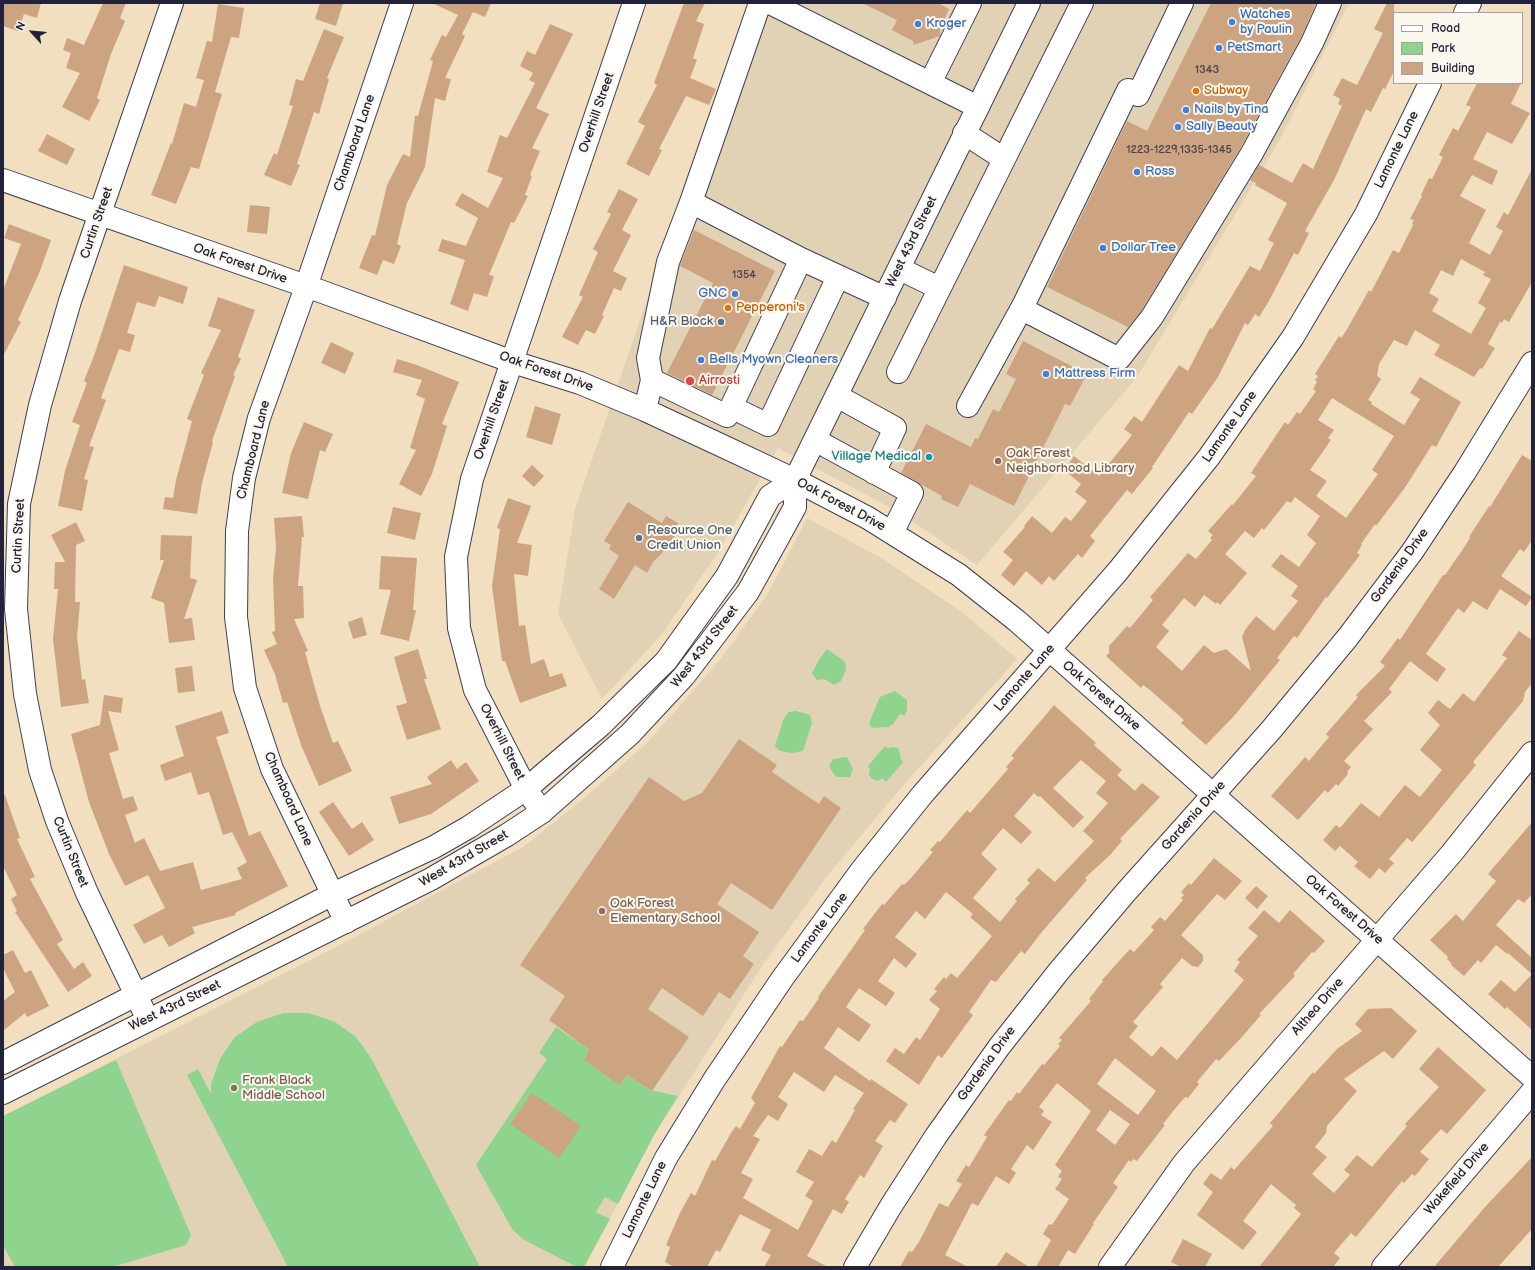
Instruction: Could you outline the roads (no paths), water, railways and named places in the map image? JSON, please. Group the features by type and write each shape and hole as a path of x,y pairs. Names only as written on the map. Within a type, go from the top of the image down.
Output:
{"street":[{"name":"Curtin Street","path":"148,1020 87,893 57,821 40,770 25,694 16,609 20,497 42,398 70,301 172,3"},
{"name":"Chamboard Lane","path":"346,922 272,769 245,688 236,617 237,531 244,478 259,418 306,286 402,3"},
{"name":"Overhill Street","path":"542,812 526,789 475,690 459,628 456,557 472,479 634,3"},
{"path":"645,410 652,380 648,358 668,262 691,202 760,3"},
{"path":"770,3 978,106"},
{"path":"930,83 970,3"},
{"name":"West 43rd Street","path":"3,1093 431,879 507,835 542,812 630,734 684,676 748,592 794,508 795,480 900,269 964,133 1029,3"},
{"path":"898,372 1082,3"},
{"path":"968,406 1022,308 1128,90 1138,95 1182,3"},
{"path":"1022,308 1119,359 1152,317 1252,153 1312,43 1330,3"},
{"path":"1466,12 1470,3"},
{"name":"Lamonte Lane","path":"612,1267 666,1158 714,1080 782,979 862,871 922,795 1118,571 1209,457 1293,337 1366,214 1430,84"},
{"path":"964,133 1004,159"},
{"name":"Oak Forest Drive","path":"3,180 306,286 513,362 580,383 645,410 714,442 795,480 868,518 959,575 1018,621 1532,1077"},
{"path":"691,202 801,259 885,298"},
{"path":"714,442 801,259"},
{"path":"900,269 939,288"},
{"path":"652,380 768,425 836,281 835,275"},
{"name":"Gardenia Drive","path":"855,1267 890,1206 932,1142 999,1046 1107,915 1276,724 1348,637 1412,552 1466,472 1532,363"},
{"path":"837,396 895,428 874,473"},
{"path":"815,440 912,493 892,533"},
{"name":"West 43rd Street","path":"3,1063 333,894 434,847 469,827 526,789 601,725 666,661 726,576 770,496 795,480"},
{"name":"Althea Drive","path":"1110,1267 1184,1163 1451,854 1532,753"},
{"name":"Wakefield Drive","path":"1383,1267 1532,1092"}],"place":[{"name":"Watches by Paulin","path":"1232,22"},
{"name":"Kroger","path":"918,24"},
{"name":"PetSmart","path":"1219,48"},
{"name":"Subway","path":"1196,91"},
{"name":"Nails by Tina","path":"1186,110"},
{"name":"Sally Beauty","path":"1178,127"},
{"name":"Ross","path":"1137,172"},
{"name":"Dollar Tree","path":"1103,248"},
{"name":"GNC","path":"735,294"},
{"name":"Pepperoni's","path":"728,308"},
{"name":"H&R Block","path":"721,322"},
{"name":"Bells Myown Cleaners","path":"701,360"},
{"name":"Mattress Firm","path":"1046,374"},
{"name":"Airrosti","path":"690,381"},
{"name":"Village Medical","path":"929,457"},
{"name":"Oak Forest Neighborhood Library","path":"998,461"},
{"name":"Resource One Credit Union","path":"639,538"},
{"name":"Oak Forest Elementary School","path":"602,911"},
{"name":"Frank Black Middle School","path":"234,1088"}]}
